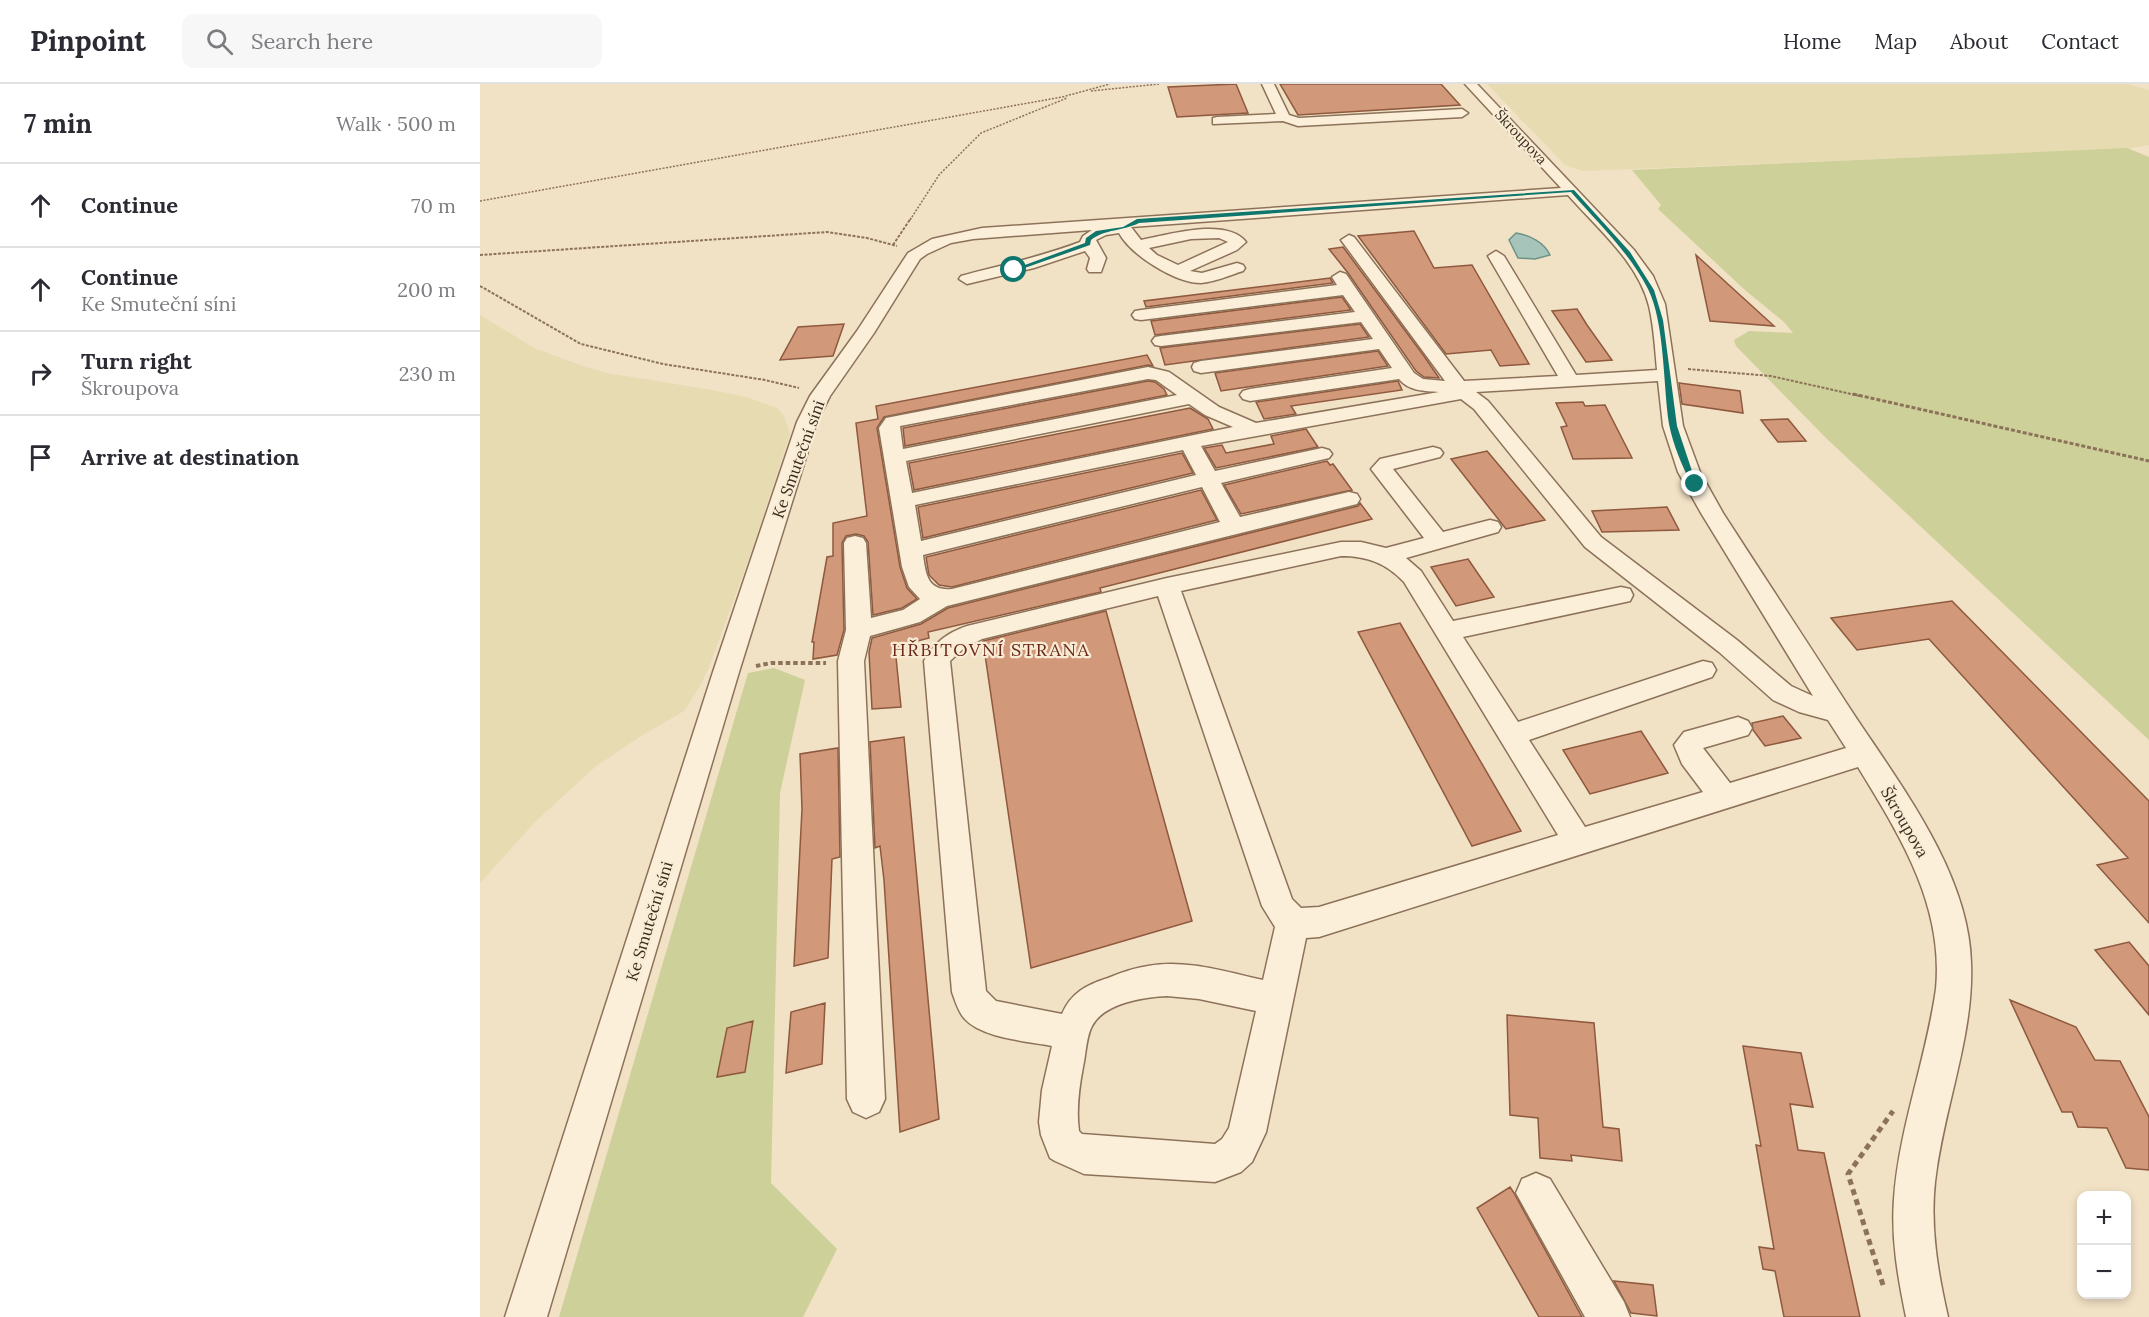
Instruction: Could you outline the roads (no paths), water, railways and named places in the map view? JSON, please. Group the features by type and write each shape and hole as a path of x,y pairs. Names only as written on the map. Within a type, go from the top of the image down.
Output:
{"street":[{"path":"1268,84 1284,117"},
{"name":"Škroupova","path":"1471,84 1572,191 1628,253 1645,276 1657,304 1678,444 1695,484 1906,820 1928,863 1949,918 1954,949 1955,978 1952,1007 1925,1128 1912,1209 1916,1263 1927,1317"},
{"path":"1217,121 1284,117 1294,122 1312,123 1462,113"},
{"name":"Ke Smuteční síni","path":"526,1317 726,672 807,422 820,396 865,333 910,262 925,248 949,238 969,235 1131,225 1572,191"},
{"path":"1095,269 1098,258 1088,244 1088,239 1098,232 1131,225 1129,237 1140,245 1151,258 1199,279 1240,255"},
{"path":"1140,245 1188,236 1230,235 1236,240 1240,255"},
{"path":"1349,240 1462,390 1481,405 1593,542 1728,646 1782,693 1809,705 1838,712"},
{"path":"967,279 1014,270 1088,244"},
{"path":"1176,269 1240,255"},
{"path":"1496,256 1569,380"},
{"path":"1142,315 1344,283 1405,372 1417,384 1462,390"},
{"path":"1161,341 1366,316"},
{"path":"1202,367 1385,343"},
{"path":"903,501 1254,429 1462,390 1666,371"},
{"path":"1250,395 1405,372"},
{"path":"1254,429 1224,417 1191,398 1162,376 1148,373 909,418 890,425 917,584 933,597 952,597 1349,499"},
{"path":"894,457 1191,398"},
{"path":"1189,442 1233,526"},
{"path":"1433,453 1387,463 1382,469 1438,541"},
{"path":"911,551 1208,479 1322,454"},
{"path":"1384,555 1490,527"},
{"path":"855,543 859,630 851,661 866,1099"},
{"path":"1072,1033 988,1016 975,1005 969,992 937,661 949,645 976,632 1167,586 1341,549 1360,549 1384,555 1399,564 1413,578 1444,632 1578,842"},
{"path":"1167,586 1278,906 1284,916 1293,922 1305,924 1319,922 1864,754"},
{"path":"1444,632 1620,595"},
{"path":"859,630 911,616 940,598"},
{"path":"1510,736 1703,670"},
{"path":"1724,797 1692,756 1688,746 1694,740 1738,728"},
{"path":"1276,999 1187,982 1149,981 1093,1000 1083,1007 1072,1033 1057,1121 1064,1144 1072,1151 1084,1155 1215,1163 1229,1160 1238,1150 1247,1132 1293,922"},
{"path":"1536,1193 1609,1317"}],"water":[{"path":"1516,233 1536,240 1550,255 1535,259 1518,258 1509,240"}],"district":[{"name":"HŘBITOVNÍ STRANA","path":"991,649"}]}
